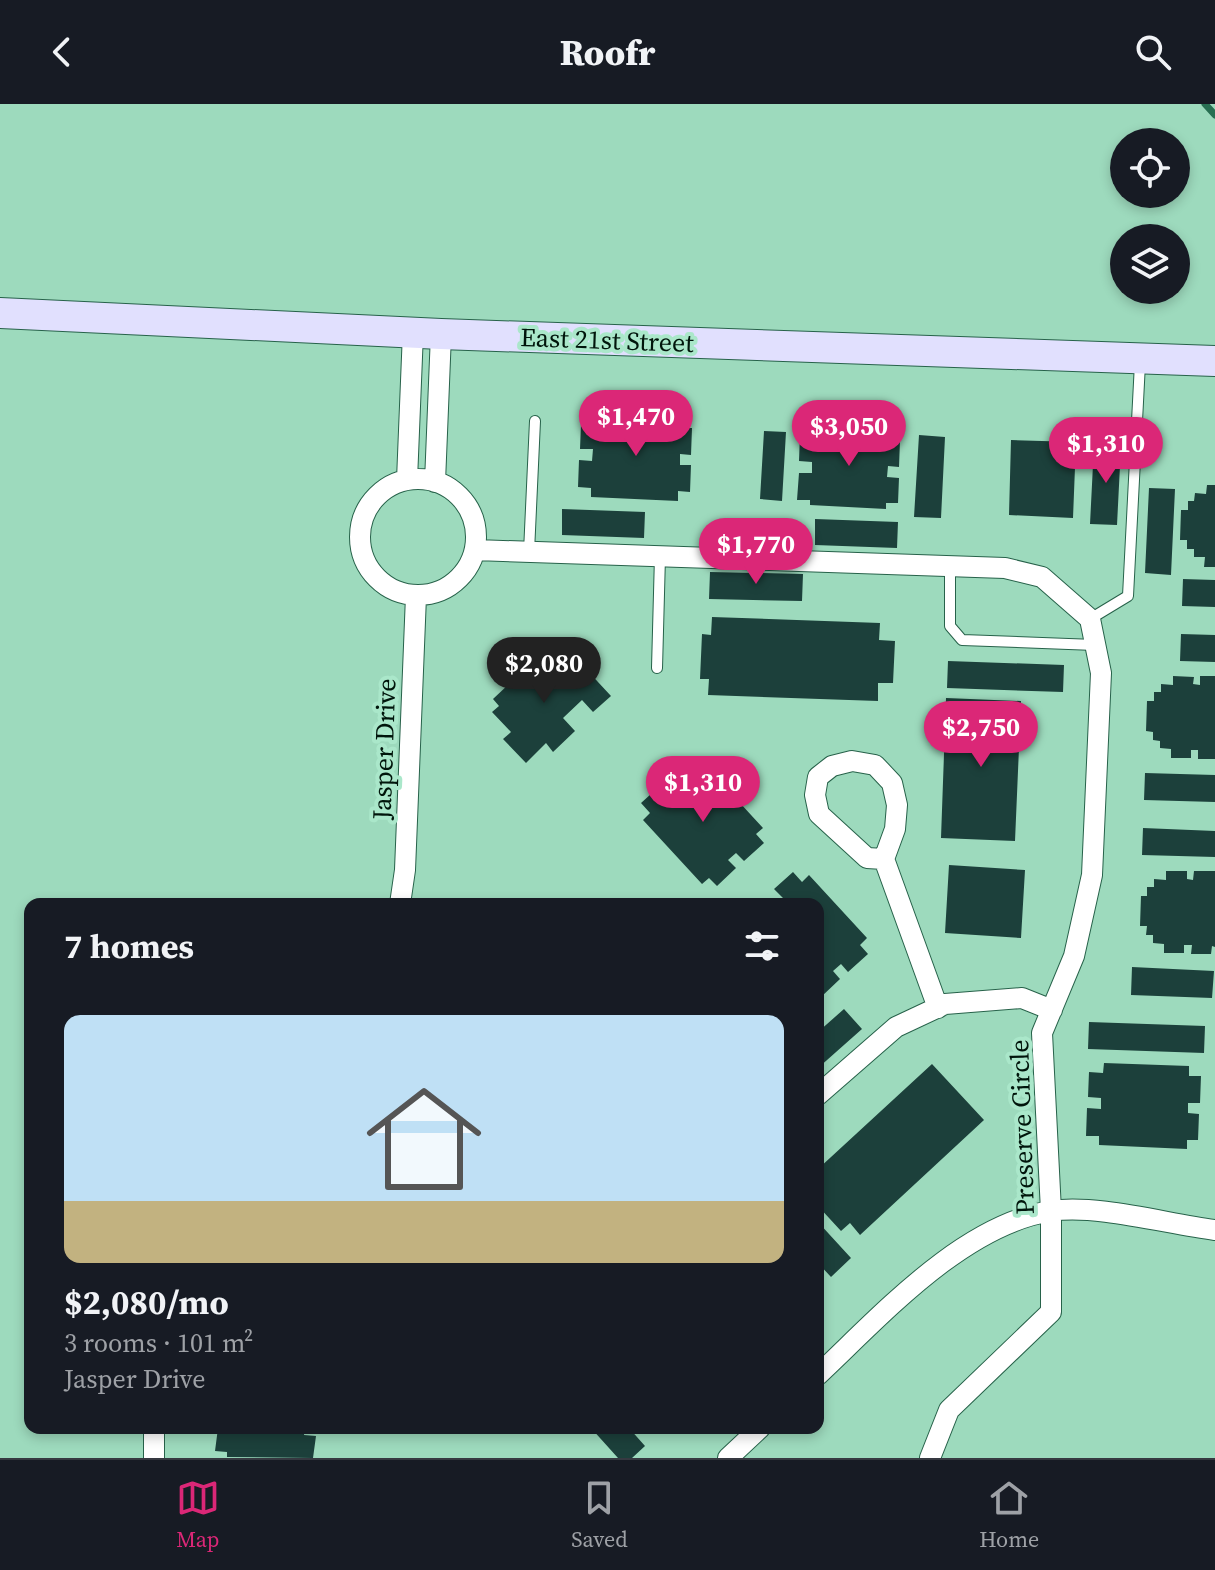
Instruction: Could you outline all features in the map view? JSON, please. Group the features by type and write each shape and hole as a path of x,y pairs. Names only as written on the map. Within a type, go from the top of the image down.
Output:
{"street":[{"name":"East 21st Street","path":"0,313 427,333 1215,361"},
{"path":"407,480 427,333"},
{"path":"427,333 435,482"},
{"path":"407,480 435,482 451,489 464,501 473,516 477,533 475,550 468,569 454,584 436,593 416,596 397,592 381,583 368,569 361,551 359,533 364,514 374,498 389,487 407,480"},
{"path":"475,550 1005,568 1042,577 1090,619"},
{"name":"Jasper Drive","path":"401,898 405,870 416,596"},
{"name":"Preserve Circle","path":"930,1458 949,1410 1051,1312 1051,1211 1042,1033 1074,956 1092,875 1101,673 1090,619"},
{"path":"884,859 867,858 819,814 815,795 818,777 832,766 852,761 875,765 892,783 897,805 895,829 884,859 938,1008"},
{"path":"824,1090 896,1027 945,1004 1022,998 1052,1010"},
{"path":"824,1370 939,1266 975,1238 1051,1211 1107,1212 1215,1230"},
{"path":"154,1434 154,1458"},
{"path":"728,1458 754,1434"}],"lane":[{"path":"1090,619 1128,596 1140,358"},
{"path":"529,552 535,421"},
{"path":"657,668 660,556"},
{"path":"950,566 950,626 962,640 1095,645"}],"building":[{"path":"595,414 681,418 680,428 692,428 691,455 680,454 680,465 691,465 690,492 678,491 678,501 591,497 591,488 578,487 579,460 592,461 593,449 580,449 581,424 595,424"},
{"path":"813,427 888,430 888,440 900,440 899,467 888,466 887,477 899,478 898,503 886,503 886,509 810,505 810,500 797,500 799,473 812,473 812,462 799,461 800,434 813,434"},
{"path":"764,431 786,432 782,501 760,499"},
{"path":"919,435 945,437 941,518 914,517"},
{"path":"1011,440 1076,442 1073,518 1009,515"},
{"path":"1094,445 1121,446 1117,525 1090,524"},
{"path":"1207,485 1215,485 1215,567 1204,567 1205,557 1194,557 1194,549 1187,549 1187,540 1180,540 1181,510 1188,510 1188,501 1194,501 1195,493 1206,494"},
{"path":"1149,488 1175,489 1171,575 1145,573"},
{"path":"562,509 645,512 644,538 562,535"},
{"path":"815,519 898,522 897,548 815,545"},
{"path":"710,572 803,574 802,601 709,599"},
{"path":"1183,579 1215,580 1215,607 1182,606"},
{"path":"712,617 880,623 879,640 895,641 893,683 878,683 878,701 708,695 709,679 700,679 702,634 711,635"},
{"path":"1181,634 1215,635 1215,662 1180,661"},
{"path":"546,649 575,678 585,668 611,696 593,712 582,700 563,718 575,731 553,752 546,743 526,763 503,739 511,732 492,712 499,706 493,699"},
{"path":"948,661 1064,665 1063,692 947,688"},
{"path":"1173,676 1194,677 1193,684 1200,685 1200,676 1215,676 1215,759 1198,759 1198,750 1191,750 1191,758 1171,758 1171,749 1160,748 1160,741 1153,740 1153,732 1146,731 1147,701 1154,701 1154,692 1161,692 1161,684 1173,685"},
{"path":"946,698 1021,701 1015,841 941,838"},
{"path":"689,761 698,771 705,765 763,828 756,834 764,843 744,861 736,853 728,860 736,868 717,886 709,878 702,884 643,820 650,813 641,803 661,785 670,795 678,788 670,778"},
{"path":"1145,773 1215,775 1215,802 1144,800"},
{"path":"1143,828 1215,831 1215,857 1142,855"},
{"path":"949,865 1025,870 1021,938 945,933"},
{"path":"1166,871 1187,871 1187,879 1193,880 1194,871 1215,871 1215,947 1212,946 1211,954 1191,954 1192,945 1184,945 1184,953 1164,953 1164,944 1153,943 1153,935 1146,935 1147,926 1140,926 1141,896 1147,896 1147,887 1154,887 1154,879 1166,880"},
{"path":"793,872 802,882 809,875 867,938 860,945 868,954 848,972 841,964 833,971 840,979 824,994 824,898 783,898 774,889"},
{"path":"1132,967 1214,971 1212,998 1131,995"},
{"path":"844,1009 862,1029 824,1063 824,1027"},
{"path":"1089,1022 1205,1026 1204,1053 1088,1049"},
{"path":"1104,1063 1189,1066 1189,1076 1201,1076 1200,1103 1188,1103 1188,1113 1199,1114 1198,1140 1187,1140 1187,1149 1099,1145 1099,1136 1086,1136 1087,1108 1101,1109 1101,1098 1088,1097 1089,1072 1103,1073"},
{"path":"932,1064 984,1120 860,1235 850,1223 841,1231 824,1213 824,1163"},
{"path":"824,1229 851,1258 831,1277 824,1269"},
{"path":"217,1434 316,1436 313,1458 227,1457 227,1452 215,1451"},
{"path":"596,1434 634,1434 645,1446 632,1458 618,1458"}],"waterway":[{"path":"1205,104 1215,115"}]}
